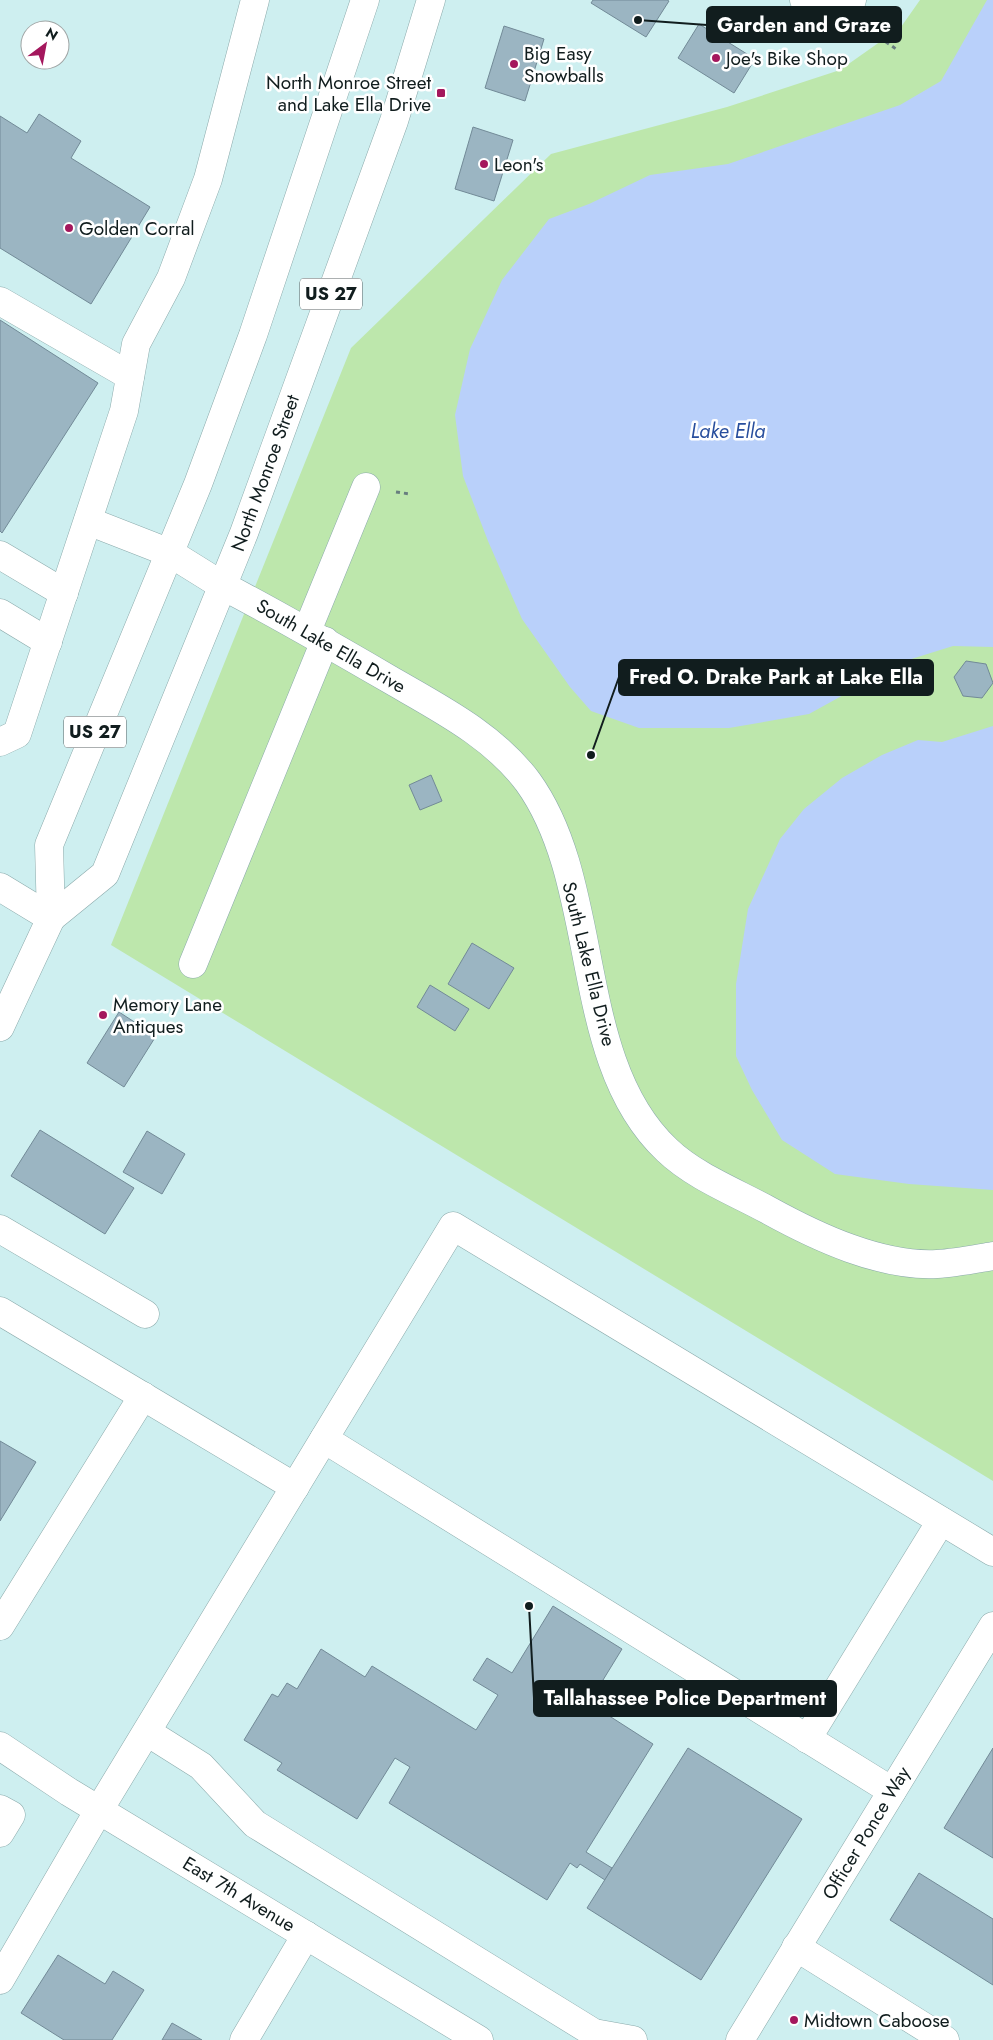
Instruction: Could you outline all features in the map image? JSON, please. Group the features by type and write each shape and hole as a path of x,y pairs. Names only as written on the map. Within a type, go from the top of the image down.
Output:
{"street":[{"path":"0,742 17,734 124,412 136,344 170,278 208,179 255,0"},
{"name":"North Monroe Street","path":"51,918 49,845 170,553 254,335 365,0"},
{"name":"North Monroe Street","path":"0,1027 51,918 105,874 223,586 394,121 431,0"},
{"path":"804,0 823,11 838,10 852,0"},
{"path":"0,301 130,376"},
{"path":"193,964 316,636 366,487"},
{"name":"South Lake Ella Drive","path":"88,521 170,553 223,586 316,636 465,724 495,746 528,782 543,808 563,856 604,1036 629,1100 644,1126 668,1152 696,1171 799,1227 852,1250 888,1259 936,1264 993,1256"},
{"path":"0,555 64,593"},
{"path":"0,613 48,642"},
{"path":"0,887 51,918"},
{"path":"0,1980 99,1810 452,1226 993,1552"},
{"path":"0,1229 145,1314"},
{"path":"0,1311 295,1487"},
{"path":"0,1626 143,1396"},
{"path":"324,1439 892,1791"},
{"path":"808,1739 941,1521"},
{"name":"Officer Ponce Way","path":"740,2040 993,1626"},
{"path":"147,1732 200,1766 256,1824 594,2033 633,2040"},
{"name":"East 7th Avenue","path":"0,1746 99,1810 474,2039"},
{"path":"0,1809 11,1815 0,1833"},
{"path":"244,2040 306,1935"},
{"path":"796,1948 944,2040"}],"green space":[{"path":"920,0 993,0 993,1481 111,945 351,348 551,154 727,107 840,70 901,27"}],"water":[{"name":"Lake Ella","path":"987,0 993,0 993,647 953,646 905,661 809,714 729,728 639,728 591,711 570,687 522,619 488,541 463,476 455,415 470,349 502,280 549,219 589,204 650,175 728,164 900,105 941,81"},
{"path":"993,726 993,1190 909,1184 835,1174 782,1140 752,1090 736,1056 736,984 748,909 780,839 804,809 842,778 882,755 918,740 942,742"}],"building":[{"path":"593,0 669,1 646,37 591,3"},
{"name":"Joe's Bike Shop","path":"699,24 755,59 734,93 678,58"},
{"name":"Big Easy Snowballs","path":"504,26 544,39 525,101 485,88"},
{"name":"Golden Corral","path":"39,114 81,141 71,158 150,207 91,304 0,248 0,116 27,133"},
{"name":"Leon's","path":"473,127 513,140 494,201 455,189"},
{"path":"0,320 98,383 2,533 0,531"},
{"path":"966,661 986,664 993,683 982,698 963,696 954,677"},
{"path":"431,775 442,801 420,810 409,785"},
{"path":"472,943 514,968 489,1009 448,984"},
{"path":"430,985 469,1009 455,1031 417,1007"},
{"path":"119,1012 156,1036 124,1087 87,1063"},
{"path":"40,1130 134,1188 105,1234 11,1176"},
{"path":"147,1131 185,1154 162,1194 123,1172"},
{"path":"0,1441 36,1462 0,1521"},
{"path":"553,1606 622,1649 603,1680 614,1687 600,1710 653,1744 586,1852 612,1868 605,1880 580,1864 577,1868 570,1863 547,1900 389,1803 410,1767 395,1758 357,1819 277,1770 282,1763 244,1740 272,1694 278,1697 287,1683 297,1689 321,1649 365,1677 372,1666 476,1730 498,1695 473,1680 487,1658 512,1673"},
{"path":"688,1748 802,1819 701,1980 587,1908"},
{"path":"993,1748 993,1858 944,1828"},
{"path":"919,1873 993,1919 993,1985 890,1920"},
{"path":"58,1955 105,1984 113,1971 144,1990 112,2040 64,2040 21,2013"},
{"path":"172,2023 202,2040 162,2040"}],"place":[{"name":"Garden and Graze","path":"638,20"},
{"name":"Joe's Bike Shop","path":"716,58"},
{"name":"Big Easy Snowballs","path":"514,64"},
{"name":"North Monroe Street and Lake Ella Drive","path":"441,93"},
{"name":"Leon's","path":"484,164"},
{"name":"Golden Corral","path":"69,228"},
{"name":"Fred O. Drake Park at Lake Ella","path":"591,755"},
{"name":"Memory Lane Antiques","path":"103,1015"},
{"name":"Tallahassee Police Department","path":"529,1606"},
{"name":"Midtown Caboose","path":"794,2020"}]}
